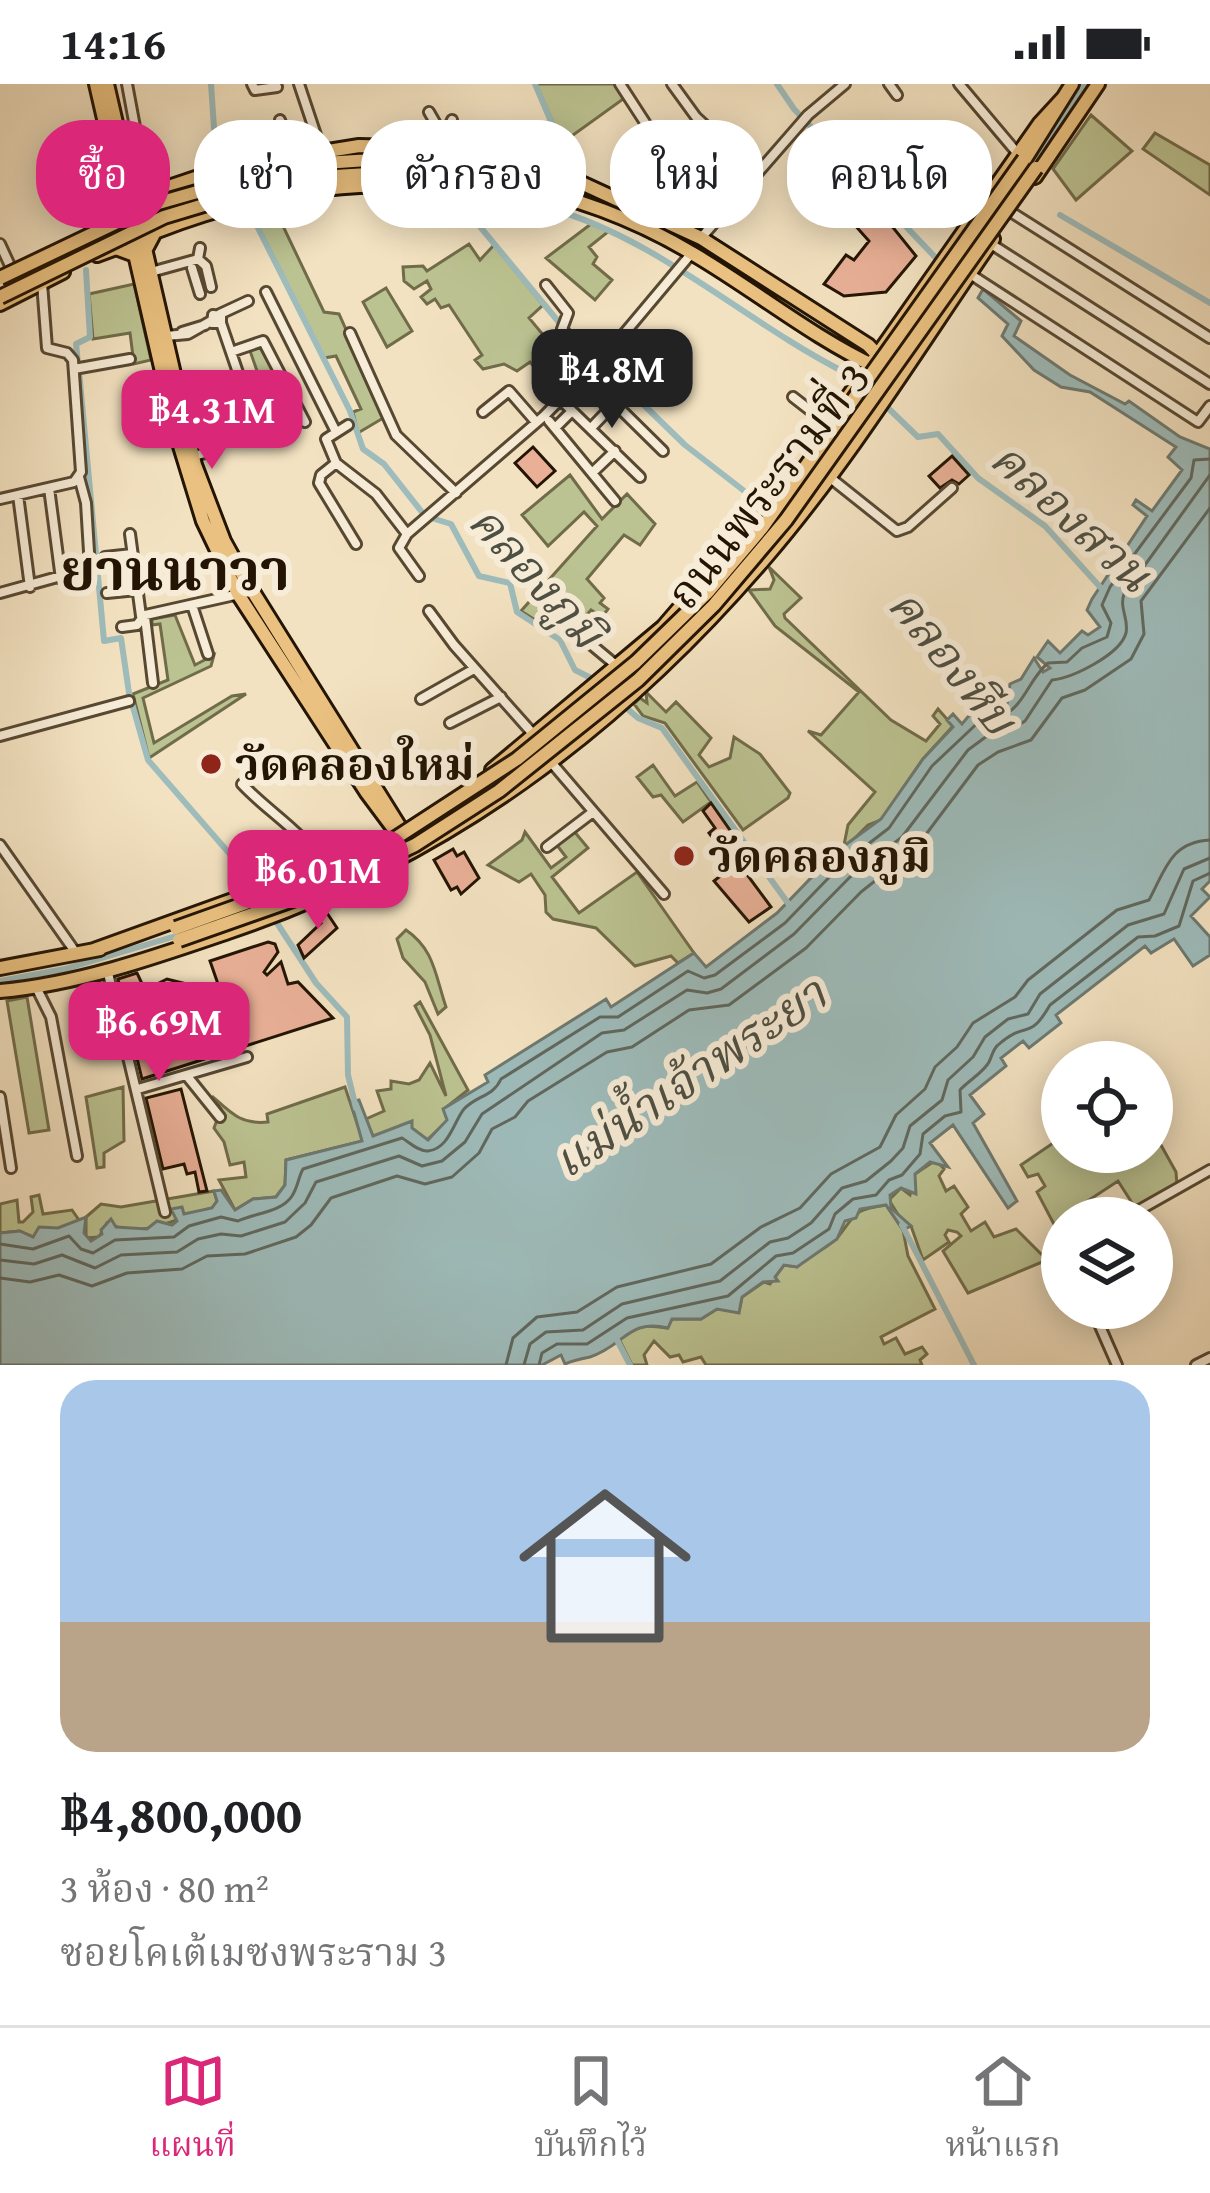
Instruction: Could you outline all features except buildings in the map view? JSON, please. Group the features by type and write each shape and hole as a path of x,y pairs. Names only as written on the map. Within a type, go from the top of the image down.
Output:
{"main road":[{"path":"96,84 106,120"},
{"path":"106,84 115,120"},
{"name":"ถนนพระรามที่ 3","path":"0,991 36,987 145,960 294,910 494,787 535,736 618,667 817,470 899,377 912,331 1072,84"},
{"name":"ถนนพระรามที่ 3","path":"405,841 420,818 550,761 618,706 721,608 767,556 817,470 829,425 890,335 912,331 969,274 1098,84"},
{"name":"ถนนพระรามที่ 3","path":"108,968 388,844 500,772 636,662 708,592 771,517 1026,160 1079,112"},
{"path":"337,162 431,160 512,170 602,194"},
{"path":"337,172 435,173 511,183 593,207 692,253 839,348 873,359 899,377"},
{"path":"170,187 194,179"},
{"path":"175,185 166,193 165,207 180,222"},
{"path":"140,252 155,232 243,201 361,185"},
{"path":"586,188 610,197"},
{"path":"4,274 155,204 194,193"},
{"path":"0,301 194,204"},
{"path":"586,206 593,207"},
{"path":"4,274 94,228"},
{"path":"134,228 192,489 238,594 383,806 420,818"},
{"path":"681,228 855,336 873,359"},
{"path":"78,238 91,243 88,260"},
{"path":"0,301 116,248 140,252"},
{"path":"140,252 151,272 193,457 224,541 405,841"},
{"path":"855,336 890,335"},
{"path":"839,348 854,374 847,398"},
{"path":"282,638 280,643 303,680 294,680"},
{"path":"375,844 382,830 383,806"},
{"name":"ถนนพระรามที่ 3","path":"357,868 375,844 405,841"},
{"name":"ถนนพระรามที่ 3","path":"94,950 323,868 357,868"},
{"name":"ถนนพระรามที่ 3","path":"0,968 177,934"}],"street":[{"path":"126,120 133,118 127,84"},
{"path":"252,84 255,90 277,87"},
{"path":"299,84 311,120"},
{"path":"620,84 643,120"},
{"path":"672,84 699,120"},
{"path":"763,165 844,84"},
{"path":"890,84 897,95"},
{"path":"959,84 1026,160"},
{"path":"429,112 432,120"},
{"path":"1011,212 1210,338"},
{"path":"701,238 709,228"},
{"path":"0,244 4,274"},
{"path":"989,244 1210,384"},
{"path":"419,576 399,548 407,534 537,422 559,415 597,363 692,253"},
{"path":"151,272 197,258"},
{"path":"197,258 212,287"},
{"path":"197,258 200,295"},
{"path":"969,274 1198,422 1210,406"},
{"path":"196,280 209,275"},
{"path":"0,593 86,572 91,564 79,477 74,369 67,353 47,348 42,284"},
{"path":"546,285 568,313 563,325 597,363"},
{"path":"266,292 336,432"},
{"path":"166,335 188,334 248,301"},
{"path":"214,321 231,352 259,434"},
{"path":"350,333 396,435 455,493"},
{"path":"623,335 682,388"},
{"path":"231,352 263,341 304,422"},
{"path":"74,369 130,358"},
{"path":"591,380 663,452"},
{"path":"483,412 508,391 537,422"},
{"path":"793,397 829,425"},
{"path":"591,428 615,403"},
{"path":"559,415 591,428 640,477"},
{"path":"559,415 592,473 615,501"},
{"path":"348,425 326,440 336,463 376,494 407,534"},
{"path":"193,457 216,450"},
{"path":"592,473 615,451"},
{"path":"336,463 321,475 319,483 356,544"},
{"path":"817,470 897,531 908,527 952,488"},
{"path":"0,499 79,477"},
{"path":"50,488 61,579"},
{"path":"18,495 30,586"},
{"path":"130,534 153,682"},
{"path":"105,557 132,554"},
{"path":"107,593 137,590"},
{"path":"122,627 238,594"},
{"path":"192,605 208,654"},
{"path":"430,610 474,669 535,736"},
{"path":"581,636 618,667"},
{"path":"422,699 474,669"},
{"path":"450,724 501,697"},
{"path":"0,736 129,701"},
{"path":"550,761 664,894"},
{"path":"242,784 278,821 308,840 323,868"},
{"path":"548,848 593,812"},
{"path":"0,845 76,954"},
{"path":"108,968 165,1213"},
{"path":"36,987 51,1017 77,1156"},
{"path":"138,1089 247,1057"},
{"path":"187,1076 220,1118"},
{"path":"0,1096 11,1168"},
{"path":"1162,1197 1210,1170"},
{"path":"1101,1329 1117,1365"},
{"path":"1196,1365 1210,1358"}],"green space":[{"path":"536,84 617,84 626,97 586,126 586,120 552,120"},
{"path":"1091,115 1132,151 1076,200 1053,169"},
{"path":"1155,133 1210,165 1210,195 1143,149"},
{"path":"591,224 609,231 589,247 597,257 593,264 612,280 595,300 546,258"},
{"path":"258,228 284,228 324,312 339,314 385,417 358,433 353,412 361,409 336,356 324,358"},
{"path":"469,244 480,260 494,245 543,305 529,318 554,348 536,369 530,362 517,371 504,364 483,369 475,360 482,355 449,305 441,308 435,299 427,304 421,297 431,289 427,281 414,289 404,281 403,267 423,266 427,271"},
{"path":"134,284 151,360 134,364 130,333 93,339 89,294"},
{"path":"386,288 412,331 387,347 363,302"},
{"path":"261,344 300,419 278,431 249,348"},
{"path":"570,475 602,519 627,494 655,524 640,545 624,535 587,579 604,598 600,603 608,609 602,617 591,610 585,617 579,612 572,618 562,609 548,628 521,611 597,526 584,512 548,546 522,515"},
{"path":"769,567 801,598 785,618 891,720 926,741 940,724 933,716 938,709 953,726 923,759 881,820 868,825 843,850 848,825 875,792 808,731 821,735 859,692 775,626 749,590 770,589 774,580"},
{"path":"175,615 195,665 214,655 211,666 143,698 154,743 232,696 246,694 149,758 133,694 168,680 160,624 152,625 152,619"},
{"path":"646,692 666,712 676,702 711,738 699,755 709,767 730,758 734,737 760,754 790,793 788,798 743,830 665,723 643,716 634,704 640,698 647,703"},
{"path":"653,765 675,796 697,782 711,802 683,822 661,795 653,797 637,777"},
{"path":"573,830 588,848 552,877 579,913 637,872 694,953 678,963 671,956 635,966 596,928 553,919 531,874 519,882 488,865 522,840 525,832 551,868 566,857 556,844"},
{"path":"406,930 423,945 432,963 446,1007 438,1014 425,982 403,958 397,939"},
{"path":"27,997 49,1130 29,1133 7,1001"},
{"path":"420,1002 468,1090 444,1109 448,1120 427,1140 412,1128 373,1137 366,1119 384,1111 377,1091 391,1089 391,1081 409,1084 419,1080 430,1063 446,1096 430,1035 415,1006"},
{"path":"123,1087 124,1141 104,1153 104,1167 97,1168 86,1097"},
{"path":"345,1087 363,1141 286,1160 285,1185 276,1197 253,1199 235,1210 219,1180 246,1177 244,1162 230,1165 224,1142 214,1128 221,1109 212,1096 243,1120 268,1122 267,1114"},
{"path":"1041,1151 1041,1173 1173,1173 1173,1167 1177,1186 1157,1197 1128,1197 1118,1181 1094,1197 1041,1200 1037,1192 1045,1186 1038,1174 1028,1177 1021,1165"},
{"path":"936,1160 944,1169 939,1176 946,1191 954,1186 968,1207 961,1214 971,1231 985,1222 994,1237 1016,1229 1041,1254 1041,1263 968,1293 943,1251 961,1236 948,1230 949,1242 923,1260 911,1226 902,1221 889,1200 901,1188 910,1195 915,1174"},
{"path":"214,1191 217,1201 212,1208 148,1228 107,1223 99,1237 86,1238 86,1217 101,1204 121,1207"},
{"path":"39,1195 43,1214 72,1210 81,1223 33,1237 19,1231 0,1233 0,1204 17,1200 19,1222 23,1222 33,1212 31,1197"},
{"path":"886,1205 903,1230 908,1256 935,1309 881,1337 884,1344 896,1338 905,1354 922,1347 927,1354 920,1360 922,1365 706,1365 701,1357 683,1362 679,1355 670,1357 654,1341 644,1355 647,1365 632,1365 619,1339 625,1334 642,1327 667,1328 672,1319 701,1319 717,1309 739,1311 742,1297 764,1282 770,1284 784,1265 797,1267 834,1241 856,1214"}],"water":[{"name":"แม่น้ำเจ้าพระยา","path":"983,289 1021,321 1014,336 1070,375 1125,404 1129,401 1180,437 1210,449 1210,881 1202,889 1210,897 1191,916 1210,937 1210,955 1193,966 1174,939 1151,953 1145,946 1056,1015 1061,1023 1029,1048 1023,1041 1001,1058 1006,1066 970,1095 984,1114 973,1123 1017,1201 1008,1208 953,1125 930,1143 948,1167 930,1162 915,1174 916,1194 901,1188 890,1195 891,1208 911,1226 903,1230 886,1205 860,1209 856,1218 845,1221 837,1239 797,1267 784,1265 775,1277 778,1281 763,1282 742,1297 739,1313 717,1309 701,1319 672,1319 668,1328 644,1327 602,1352 565,1364 561,1355 542,1365 0,1365 0,1233 20,1231 33,1237 39,1227 58,1228 86,1217 84,1233 91,1241 111,1219 116,1227 147,1229 157,1221 172,1225 177,1221 171,1209 182,1207 184,1214 212,1208 217,1201 214,1191 221,1190 235,1210 253,1199 276,1197 285,1185 286,1160 362,1141 351,1102 359,1100 373,1136 412,1121 412,1128 428,1140 447,1120 443,1109 488,1082 485,1075 606,999 611,1007 694,953 706,967 777,913 837,851 881,819 923,759 953,727 947,720 953,714 962,724 987,694 997,705 1007,704 1010,684 1021,679 1034,658 1043,672 1050,668 1037,657 1048,641 1060,653 1082,631 1088,635 1100,627 1087,610 1147,516 1133,505 1136,500 1152,511 1182,470 1168,457 1176,447 1090,392 1061,387 1034,370 1002,336 1008,324 978,298"}],"waterway":[{"name":"คลองภูมิ","path":"211,84 213,120"},
{"path":"535,84 550,120"},
{"path":"777,84 794,109 935,257"},
{"path":"893,359 1085,84"},
{"path":"1060,215 1210,303"},
{"name":"คลองสวน","path":"586,221 665,260 846,373"},
{"name":"คลองภูมิ","path":"258,228 350,411 363,449 384,464 425,516 451,524 479,576 510,583 517,612 560,640 575,670 593,679 638,718 662,728 790,906"},
{"name":"คลองหีบ","path":"481,228 562,326"},
{"path":"78,363 76,344 90,337 86,270"},
{"name":"คลองหีบ","path":"576,339 685,445 761,504"},
{"path":"79,371 104,641 121,638 129,693 148,760 256,884"},
{"path":"774,526 880,378"},
{"name":"คลองสวน","path":"887,407 918,437 938,434 978,478 1045,526 1101,588"},
{"path":"611,694 655,655"},
{"path":"489,791 526,762"},
{"path":"277,923 316,983 347,1017 348,1075 356,1108"},
{"path":"0,981 65,969 179,935"},
{"path":"902,1225 974,1365"},
{"path":"615,1336 630,1365"}],"place":[{"name":"วัดคลองใหม่","path":"211,764"},
{"name":"วัดคลองภูมิ","path":"684,856"}],"district":[{"name":"ยานนาวา","path":"175,570"}]}
